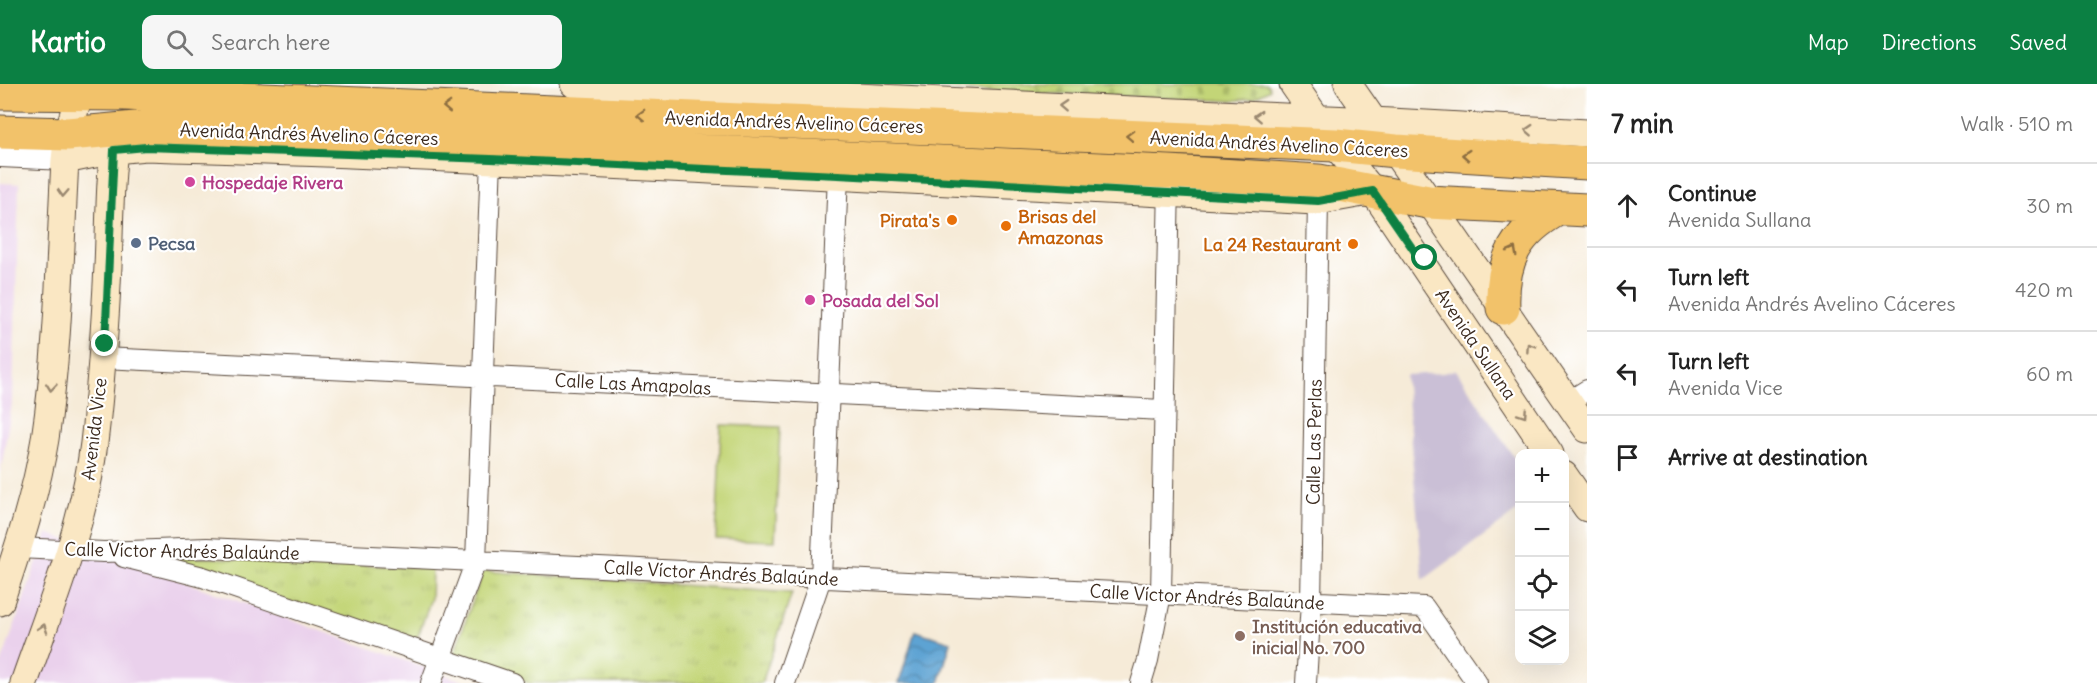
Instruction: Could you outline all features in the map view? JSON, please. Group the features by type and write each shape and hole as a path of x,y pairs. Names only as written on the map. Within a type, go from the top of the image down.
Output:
{"highway":[{"name":"Avenida Andrés Avelino Cáceres","path":"0,93 124,89 1335,145 1587,163"},
{"name":"Avenida Andrés Avelino Cáceres","path":"0,132 66,147 115,140 147,127 1168,182 1319,181 1428,202 1573,210"},
{"path":"1503,308 1502,288 1506,267 1513,249 1525,232 1540,219 1573,210"}],"street":[{"name":"Avenida Andrés Avelino Cáceres","path":"574,84 1587,133"},
{"name":"Avenida Sullana","path":"1293,84 1335,145 1373,191 1547,449"},
{"path":"1348,84 1503,308 1577,396 1587,429"},
{"path":"0,602 35,488 46,428 54,360 66,147 80,89"},
{"name":"Avenida Vice","path":"24,683 70,551 94,446 103,358 115,140 124,89"},
{"name":"Avenida Andrés Avelino Cáceres","path":"115,140 146,147 491,159 838,175 1168,182 1318,201 1373,191"},
{"path":"0,158 66,147"},
{"path":"431,683 476,561 491,159"},
{"path":"785,683 821,578 838,175"},
{"path":"1141,683 1161,594 1168,182"},
{"name":"Calle Las Perlas","path":"1306,683 1311,602 1318,201"},
{"path":"1424,265 1425,258 1434,246 1448,240 1455,240"},
{"name":"Calle Las Amapolas","path":"103,358 1163,410"},
{"path":"1569,482 1587,508"},
{"name":"Calle Víctor Andrés Balaúnde","path":"18,548 104,552 207,548 1424,607 1477,683"},
{"path":"203,577 201,559 207,548"},
{"path":"104,552 203,577 512,683"}],"shaded area":[{"path":"0,183 19,184 13,398 0,474"},
{"path":"1456,370 1515,459 1515,513 1423,580 1405,375"},
{"path":"47,533 468,683 0,683 0,667"}],"green space":[{"path":"826,84 1267,84 1270,89 1254,98 1233,101"},
{"path":"721,425 780,427 775,541 716,539"},
{"path":"144,555 432,568 431,598 415,645"},
{"path":"483,571 792,593 762,683 529,683 453,657"}],"water":[{"path":"915,631 951,642 939,683 899,683"}],"place":[{"name":"Hospedaje Rivera","path":"190,182"},
{"name":"Pirata's","path":"952,220"},
{"name":"Brisas del Amazonas","path":"1006,226"},
{"name":"Pecsa","path":"136,243"},
{"name":"La 24 Restaurant","path":"1353,244"},
{"name":"Posada del Sol","path":"810,300"},
{"name":"Institución educativa inicial No. 700","path":"1240,636"}],"route":[{"path":"105,344 114,150 146,147 491,159 1318,201 1373,191 1424,265 1425,258"}]}
